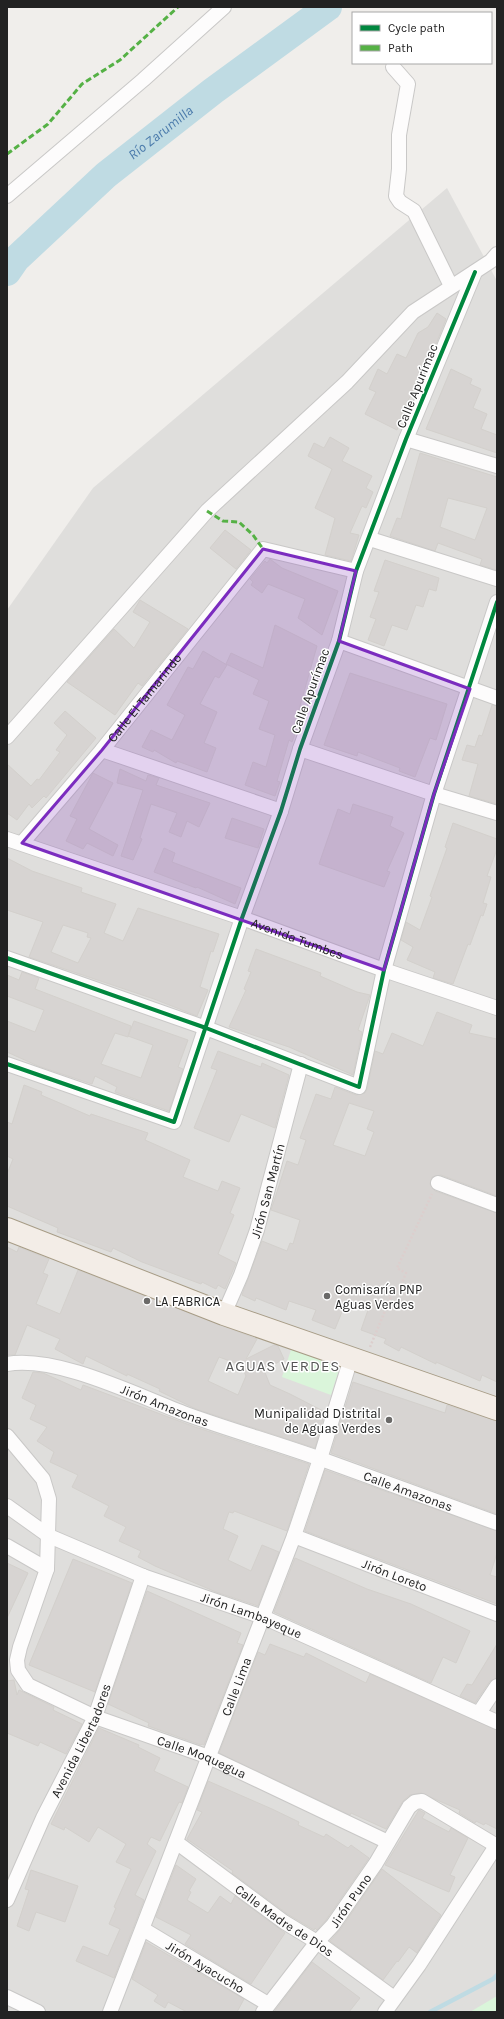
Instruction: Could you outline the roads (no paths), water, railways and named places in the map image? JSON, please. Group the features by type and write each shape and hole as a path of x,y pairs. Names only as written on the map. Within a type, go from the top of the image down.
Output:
{"main road":[{"path":"7,1229 224,1314 497,1409"}],"street":[{"path":"7,196 143,80 224,7"},
{"path":"394,66 408,84 399,135 399,169 396,196 400,202 414,211 451,286"},
{"path":"7,738 207,511 347,382 413,312 451,286 495,259"},
{"name":"Calle Apurímac","path":"7,1064 174,1122 242,918 281,811 300,749 339,641 356,571 370,539 406,439 475,272"},
{"path":"406,439 497,466"},
{"path":"370,539 497,579"},
{"name":"Calle El Tamarindo","path":"22,843 102,750 263,549 356,571"},
{"path":"7,958 206,1028 359,1087 384,970 434,794 470,689 497,602"},
{"path":"339,641 497,698"},
{"path":"300,749 434,794 497,813"},
{"path":"102,750 281,811"},
{"name":"Avenida Tumbes","path":"7,839 242,918 384,970 497,1008"},
{"name":"Jirón San Martín","path":"224,1314 241,1275 257,1230 301,1064"},
{"path":"438,1183 497,1205"},
{"name":"Calle Lima","path":"110,2012 294,1536 320,1459 358,1360"},
{"name":"Jirón Amazonas","path":"7,1364 19,1362 46,1365 95,1378 186,1414 320,1459"},
{"path":"7,1436 43,1479 49,1499 47,1569 20,1646 13,1671"},
{"name":"Calle Amazonas","path":"320,1459 497,1523"},
{"name":"Jirón Lambayeque","path":"7,1506 49,1536 143,1576 263,1617 497,1722"},
{"name":"Jirón Loreto","path":"294,1536 497,1614"},
{"path":"7,1546 47,1569"},
{"name":"Avenida Libertadores","path":"7,1900 43,1818 95,1716 143,1576"},
{"name":"Calle Moquegua","path":"13,1671 28,1685 95,1716 209,1757 388,1842"},
{"path":"479,1713 497,1686"},
{"name":"Jirón Puno","path":"265,2008 317,1942 333,1925 376,1863 409,1807 415,1802 422,1801 497,1846"},
{"name":"Calle Madre de Dios","path":"176,1842 284,1922 317,1942 394,1998"},
{"path":"385,2012 419,1965 497,1846"},
{"name":"Jirón Ayacucho","path":"143,1929 265,2008"},
{"path":"7,1997 38,2012"}],"waterway":[{"name":"Río Zarumilla","path":"7,272 16,259 106,175 213,91 328,7"},
{"path":"430,2012 493,1979 497,1975"}],"place":[{"name":"Comisaría PNP Aguas Verdes","path":"327,1296"},
{"name":"LA FABRICA","path":"147,1301"},
{"name":"Munipalidad Distrital de Aguas Verdes","path":"389,1420"}],"district":[{"name":"AGUAS VERDES","path":"283,1366"}]}
